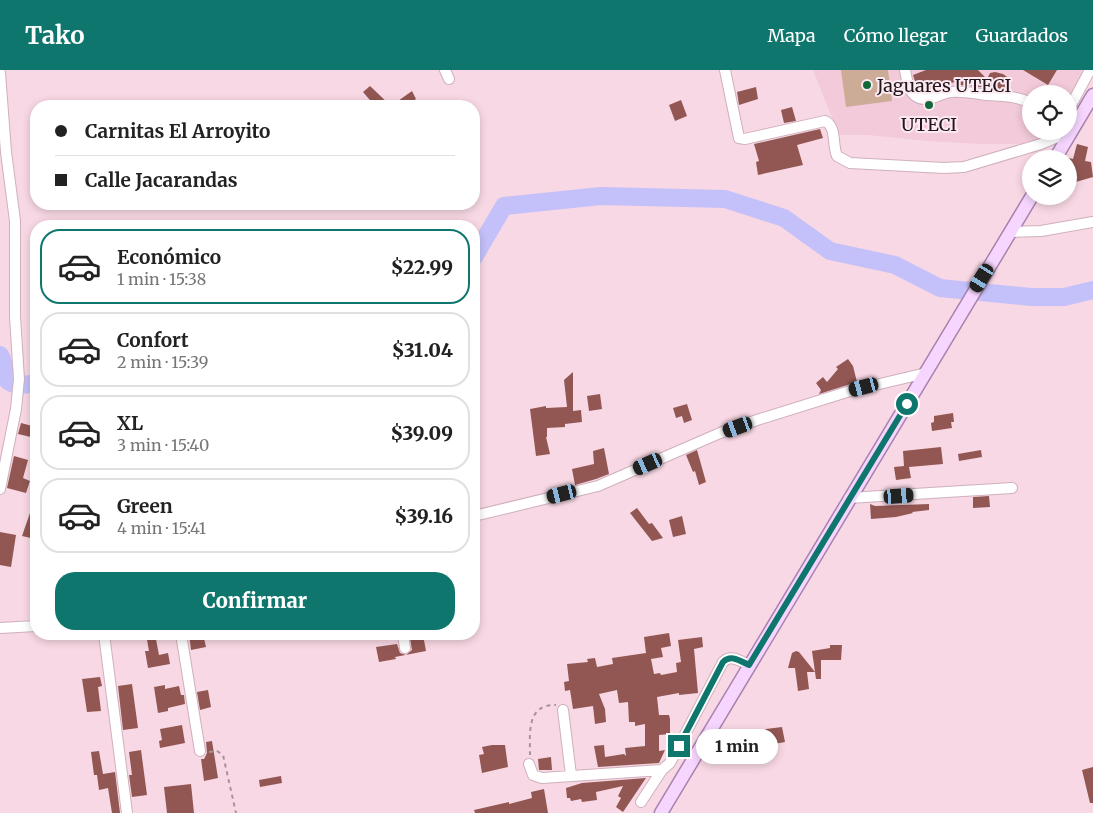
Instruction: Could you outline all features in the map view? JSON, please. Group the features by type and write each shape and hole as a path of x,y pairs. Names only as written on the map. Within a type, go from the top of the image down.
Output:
{"main road":[{"path":"1077,122 1093,95"},
{"path":"661,813 1026,205"}],"street":[{"path":"725,70 739,138 745,139 826,121 831,124 833,129 834,150 837,156 850,163 944,168 964,167 1041,140"},
{"path":"905,70 909,88 914,95 924,100 948,92 957,92 1013,97 1022,100"},
{"path":"1077,94 1090,70"},
{"path":"0,73 6,152 15,220 15,317 19,379 18,396 1,482"},
{"path":"1010,232 1041,231 1093,222"},
{"path":"480,515 598,486 720,433 757,420 850,391 926,373"},
{"path":"849,498 1012,488"},
{"path":"0,628 30,626"},
{"path":"105,640 126,813"},
{"path":"182,640 200,751"},
{"path":"403,640 405,648"},
{"path":"641,802 662,770 670,763 723,662 726,659 732,658 749,665"},
{"path":"563,710 571,775"},
{"path":"530,764 531,771 538,778 662,770"}],"path":[{"path":"530,764 530,727 534,716 540,709 546,706 559,706 563,710"},
{"path":"200,751 203,753 217,751 223,755 236,813"}],"shaded area":[{"name":"UTECI","path":"813,70 1093,70 1093,75 1077,103 1077,85 1022,85 1022,140 1045,140 1041,144 981,144 868,135 839,135"},
{"name":"Jaguares UTECI","path":"841,70 888,70 892,101 846,107"}],"building":[{"path":"926,70 978,70 987,79 990,73 995,72 1003,74 1010,79 1004,89 960,85 960,80 926,92 917,88 913,75"},
{"path":"1023,70 1057,70 1048,85"},
{"path":"370,86 385,100 370,100 363,92"},
{"path":"756,87 758,99 739,105 737,92"},
{"path":"412,91 416,99 414,100 399,100"},
{"path":"681,100 687,116 675,121 669,105"},
{"path":"792,107 796,121 784,123 781,110"},
{"path":"820,129 823,138 797,145 803,165 758,175 756,162 759,161 754,144"},
{"path":"1077,144 1088,147 1085,161 1091,162 1093,177 1077,182 1077,150 1075,150"},
{"path":"848,359 853,366 857,382 819,394 821,390 816,383 823,377 827,382 838,369 836,367"},
{"path":"573,372 573,411 581,410 582,422 565,424 565,427 547,428 546,437 550,454 536,456 530,409 546,406 546,408 567,407 564,380"},
{"path":"600,394 602,409 589,411 587,396"},
{"path":"687,404 692,420 684,423 682,416 676,418 673,408"},
{"path":"953,413 954,422 951,422 952,428 932,431 931,423 934,422 934,416"},
{"path":"21,423 30,425 30,437 18,434"},
{"path":"941,447 943,464 909,467 911,478 896,480 894,467 904,466 903,451"},
{"path":"604,448 609,474 575,485 572,469 594,464 593,451"},
{"path":"697,450 706,482 699,485 695,471 693,472 686,455"},
{"path":"981,450 982,457 959,461 958,454"},
{"path":"14,456 28,460 23,478 30,481 26,493 7,488"},
{"path":"989,496 990,507 973,508 973,497"},
{"path":"870,504 875,506 929,504 929,510 912,512 896,517 871,519"},
{"path":"637,508 649,524 652,523 663,538 652,541 630,513"},
{"path":"30,513 30,538 22,536"},
{"path":"682,516 686,534 673,537 669,520"},
{"path":"0,532 16,535 11,567 0,565"},
{"path":"669,633 671,646 661,648 663,657 651,659 654,674 660,673 661,675 677,672 676,663 681,662 678,640 702,637 703,647 694,649 698,693 679,695 679,693 657,697 659,715 669,715 670,719 670,734 659,735 659,751 665,750 659,763 598,767 594,746 604,745 605,757 624,754 626,756 625,748 645,746 645,724 635,726 635,722 629,722 628,702 619,703 617,690 599,694 605,709 606,722 595,724 593,706 573,709 570,690 565,691 564,682 569,681 567,664 588,662 587,659 595,658 597,667 613,664 612,658 646,653 644,637"},
{"path":"147,640 156,640 159,655 168,653 170,664 148,668 145,651 149,651"},
{"path":"190,640 204,640 206,647 191,650"},
{"path":"410,640 424,640 426,651 406,655 412,650"},
{"path":"397,644 400,653 406,655 379,662 376,647"},
{"path":"830,645 842,645 841,660 821,660 821,679 816,679 812,651 830,648"},
{"path":"799,652 815,672 807,672 809,689 798,691 795,668 788,668 792,653"},
{"path":"100,677 102,686 98,687 101,711 87,712 82,679"},
{"path":"132,684 138,728 123,730 118,686"},
{"path":"165,685 165,689 179,686 181,695 184,695 185,704 168,708 168,711 158,713 154,687"},
{"path":"208,690 211,707 200,710 197,692"},
{"path":"182,725 185,743 160,748 159,741 162,740 160,729"},
{"path":"782,727 785,742 774,744 775,749 759,751 758,744 765,743 763,732 766,729"},
{"path":"212,741 218,778 204,781 201,759 204,759 207,753 206,742"},
{"path":"505,745 508,767 482,773 479,755 484,754 482,747"},
{"path":"141,750 147,795 132,797 129,775 132,775 129,752"},
{"path":"99,751 103,774 115,772 120,813 112,813 108,788 99,790 97,775 94,775 91,752"},
{"path":"551,757 552,770 539,770 538,759"},
{"path":"1093,767 1093,803 1090,803 1082,770"},
{"path":"281,776 282,783 260,787 259,780"},
{"path":"646,778 623,812 616,807 621,798 618,796 623,786 596,792 597,800 582,802 581,799 571,801 570,798 567,798 566,788 582,783"},
{"path":"191,784 194,813 167,813 164,787"},
{"path":"544,789 548,813 475,813 474,810 532,798 531,792"}],"waterway":[{"path":"480,247 504,206 601,196 725,199 784,218 830,251 895,265 940,288 1031,297 1064,297 1093,290"},
{"path":"0,355 5,377 8,381 20,385 30,384"}],"place":[{"name":"Jaguares UTECI","path":"867,85"},
{"name":"UTECI","path":"929,105"}],"route":[{"path":"679,746 723,662 726,659 732,658 749,665 907,404"}]}
